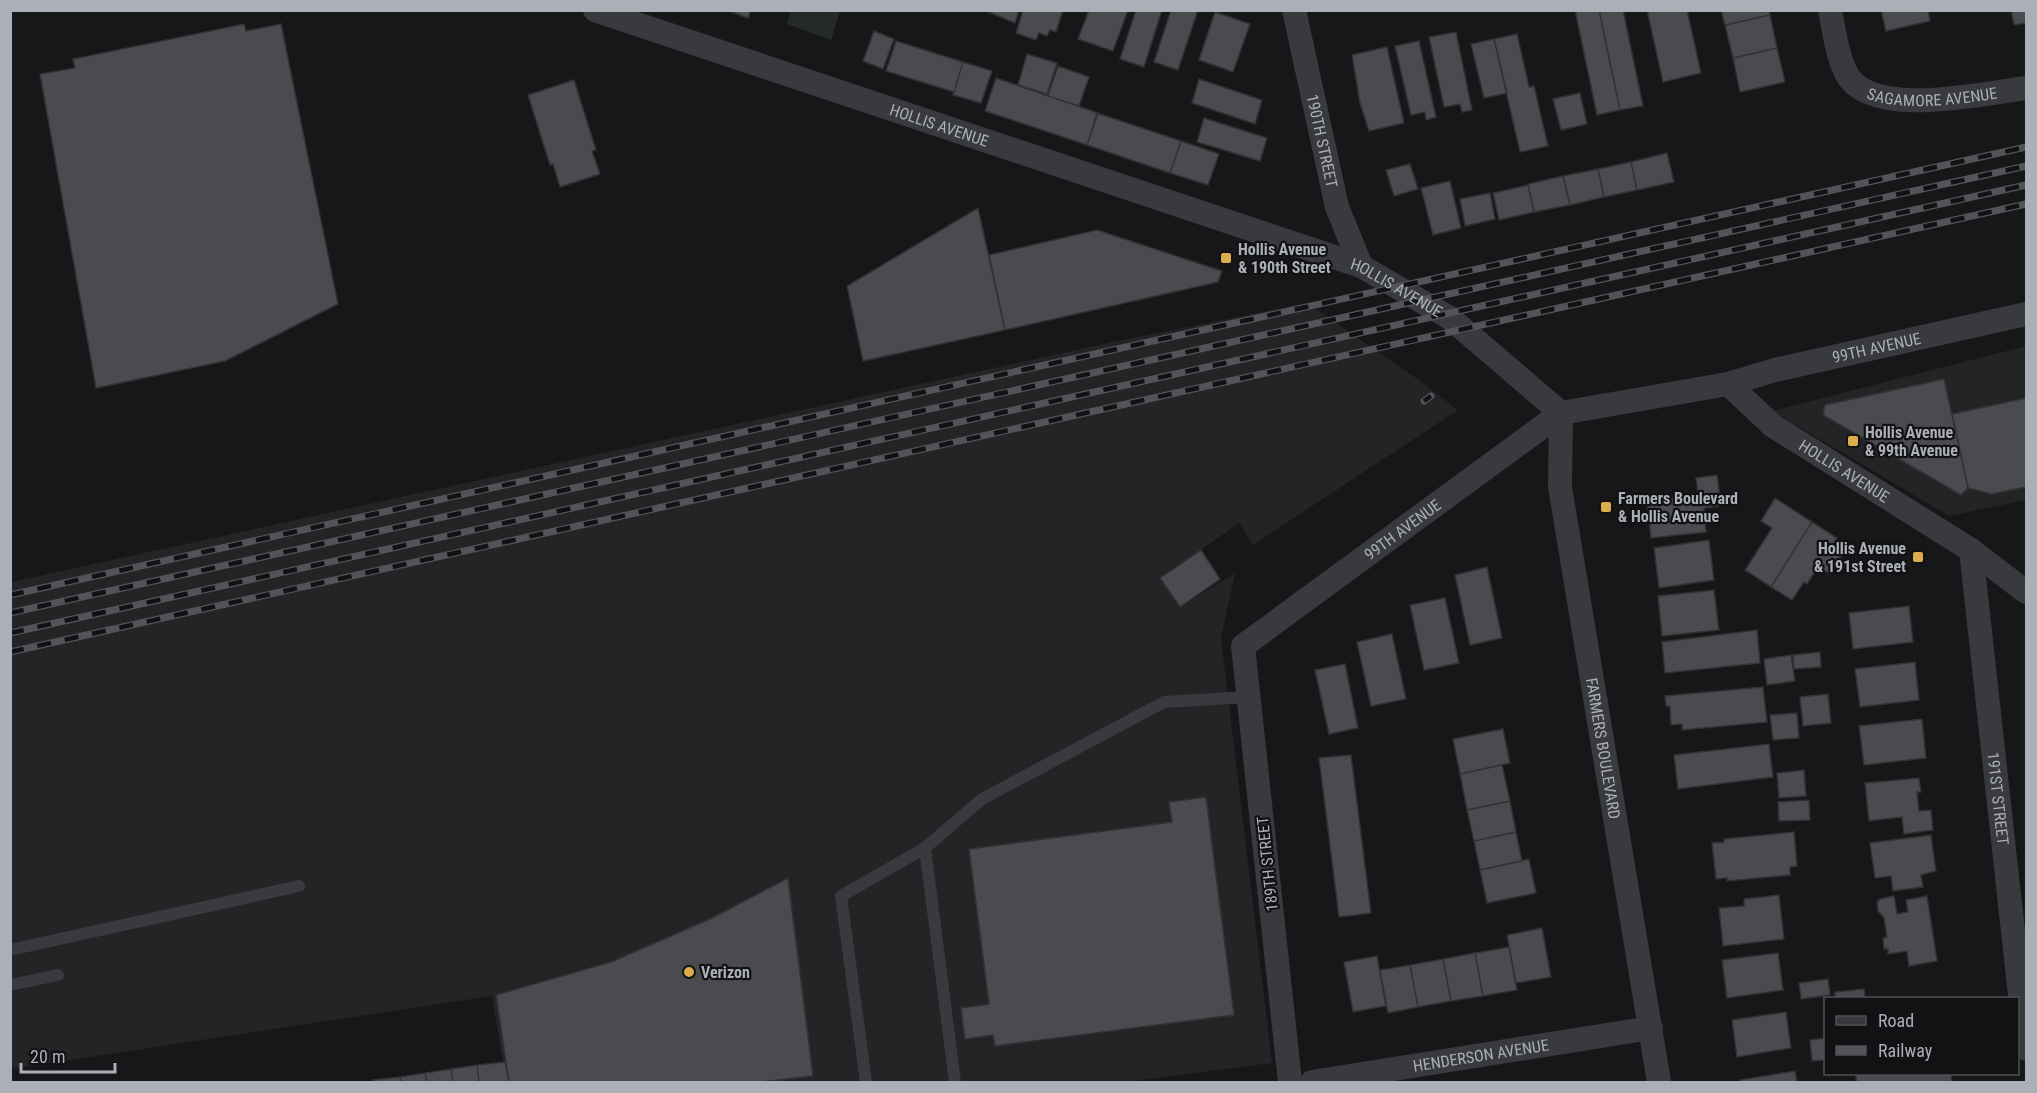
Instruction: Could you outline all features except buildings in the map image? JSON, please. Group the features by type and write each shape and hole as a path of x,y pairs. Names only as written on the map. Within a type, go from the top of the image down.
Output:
{"street":[{"name":"HOLLIS AVENUE","path":"595,10 1361,266 1450,318 1562,413"},
{"name":"190TH STREET","path":"1294,10 1337,207 1361,266"},
{"name":"SAGAMORE AVENUE","path":"1830,10 1847,75 1866,91 1899,101 2026,88"},
{"name":"99TH AVENUE","path":"1728,384 1775,370 2026,314"},
{"name":"HOLLIS AVENUE","path":"1728,384 1773,426 1971,550 2026,592"},
{"path":"1562,413 1728,384"},
{"name":"99TH AVENUE","path":"1243,646 1562,413"},
{"name":"FARMERS BOULEVARD","path":"1562,413 1560,487 1659,1083"},
{"name":"191ST STREET","path":"1971,550 2026,1049"},
{"name":"189TH STREET","path":"1243,646 1290,1083"},
{"name":"HENDERSON AVENUE","path":"1312,1083 1651,1028"}],"lane":[{"path":"866,1083 841,896 925,848 982,799 1164,702 1249,698"},
{"path":"925,848 955,1083"},
{"path":"10,950 299,886"},
{"path":"10,985 58,975"}],"shaded area":[{"path":"791,11 840,11 831,40 787,24"},
{"path":"1307,303 1419,380 1458,410 1253,545 1239,523 1161,578 1181,607 1235,573 1221,638 1272,1063 1125,1082 506,1082 492,996 11,1069 11,582 1113,342"},
{"path":"2026,346 2026,500 1949,516 1772,411"}],"railway":[{"path":"10,595 2026,147"},
{"path":"10,613 2026,166"},
{"path":"10,633 2026,185"},
{"path":"10,652 2026,204"},
{"path":"1424,401 1431,396"}],"place":[{"name":"Hollis Avenue & 190th Street","path":"1226,258"},
{"name":"Hollis Avenue & 99th Avenue","path":"1853,441"},
{"name":"Farmers Boulevard & Hollis Avenue","path":"1606,507"},
{"name":"Hollis Avenue & 191st Street","path":"1918,557"},
{"name":"Verizon","path":"689,972"}]}
